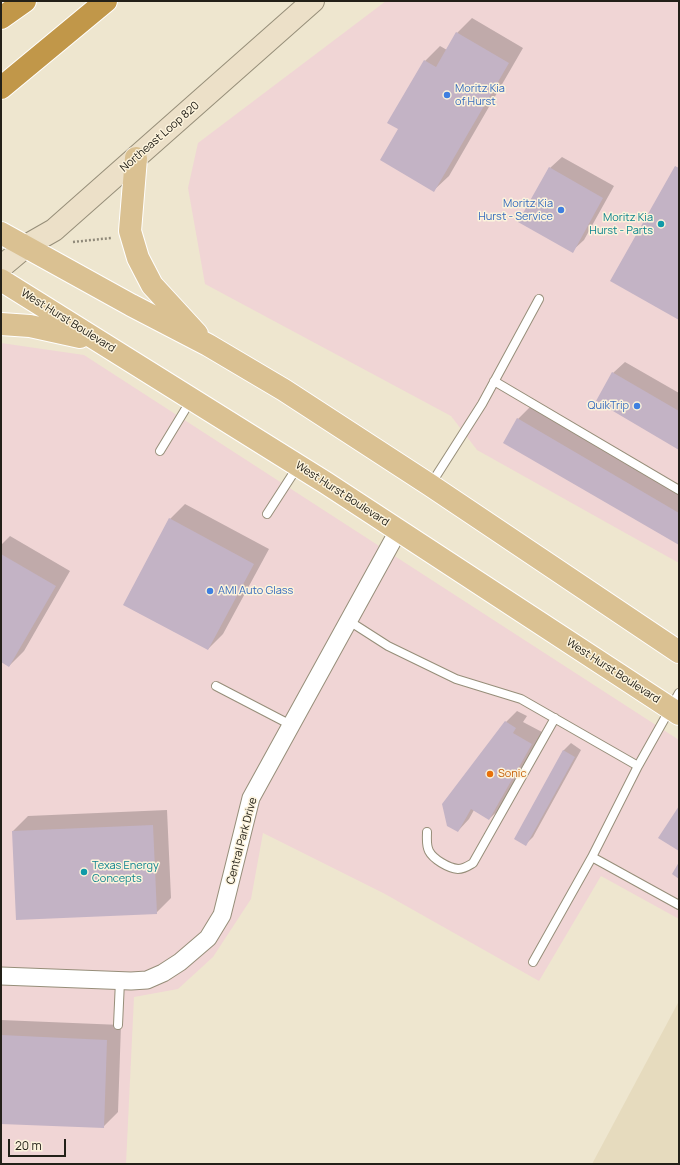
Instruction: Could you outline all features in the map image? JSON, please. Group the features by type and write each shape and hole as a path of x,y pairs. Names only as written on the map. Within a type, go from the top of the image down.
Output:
{"highway":[{"path":"1,18 25,1"},
{"path":"1,88 106,1"}],"main road":[{"name":"Northeast Loop 820","path":"1,267 26,246 54,230 313,1"},
{"path":"136,158 130,231 138,258 152,285 208,345"},
{"path":"1,233 131,306 208,345 284,390 430,484 679,652"},
{"name":"West Hurst Boulevard","path":"1,280 192,398 298,465 398,531 676,705"},
{"path":"1,324 48,328 91,340 111,348"}],"street":[{"name":"Central Park Drive","path":"1,976 120,981 147,980 163,973 180,962 208,938 222,915 252,798 398,531"}],"lane":[{"path":"430,484 482,404 539,299"},
{"path":"494,381 679,490"},
{"path":"160,451 192,398"},
{"path":"267,514 298,465"},
{"path":"349,621 388,646 420,663 456,679 521,699 638,766"},
{"path":"216,686 291,725"},
{"path":"533,962 592,857 638,766 676,705"},
{"path":"427,832 426,844 429,852 437,859 458,869 473,863 555,718"},
{"path":"592,857 679,905"},
{"path":"118,1025 120,981"}],"path":[{"path":"66,243 115,238"}],"shaded area":[{"path":"386,1 679,1 679,563 477,450 451,416 205,284 188,188 198,143"},
{"path":"1,343 84,355 679,740 679,919 601,876 539,981 385,894 263,833 251,899 213,957 178,989 134,997 126,1164 1,1164"},
{"path":"679,1001 679,1164 592,1164"}],"building":[{"name":"Moritz Kia of Hurst","path":"456,32 509,63 434,192 380,160 398,129 387,123 424,60 436,67"},
{"name":"Moritz Kia Hurst - Parts","path":"675,166 679,168 679,320 610,281"},
{"name":"Moritz Kia Hurst - Service","path":"549,167 603,198 573,253 518,222"},
{"name":"QuikTrip","path":"612,372 679,411 679,450 596,401"},
{"path":"517,418 679,513 679,545 503,443"},
{"path":"169,518 254,564 208,650 123,605"},
{"path":"1,554 56,586 9,667 1,662"},
{"name":"Sonic","path":"505,721 516,728 513,733 532,744 489,820 471,809 458,832 447,826 442,804"},
{"path":"563,750 575,757 526,846 514,839"},
{"path":"679,806 679,851 658,838"},
{"name":"Texas Energy Concepts","path":"153,825 157,914 16,920 12,831"},
{"path":"679,862 679,879 672,874"},
{"path":"1,1035 107,1040 104,1128 1,1124"}],"place":[{"name":"Moritz Kia of Hurst","path":"447,95"},
{"name":"Moritz Kia Hurst - Service","path":"561,210"},
{"name":"Moritz Kia Hurst - Parts","path":"661,224"},
{"name":"QuikTrip","path":"637,406"},
{"name":"AMI Auto Glass","path":"210,591"},
{"name":"Sonic","path":"490,774"},
{"name":"Texas Energy Concepts","path":"84,872"}]}
